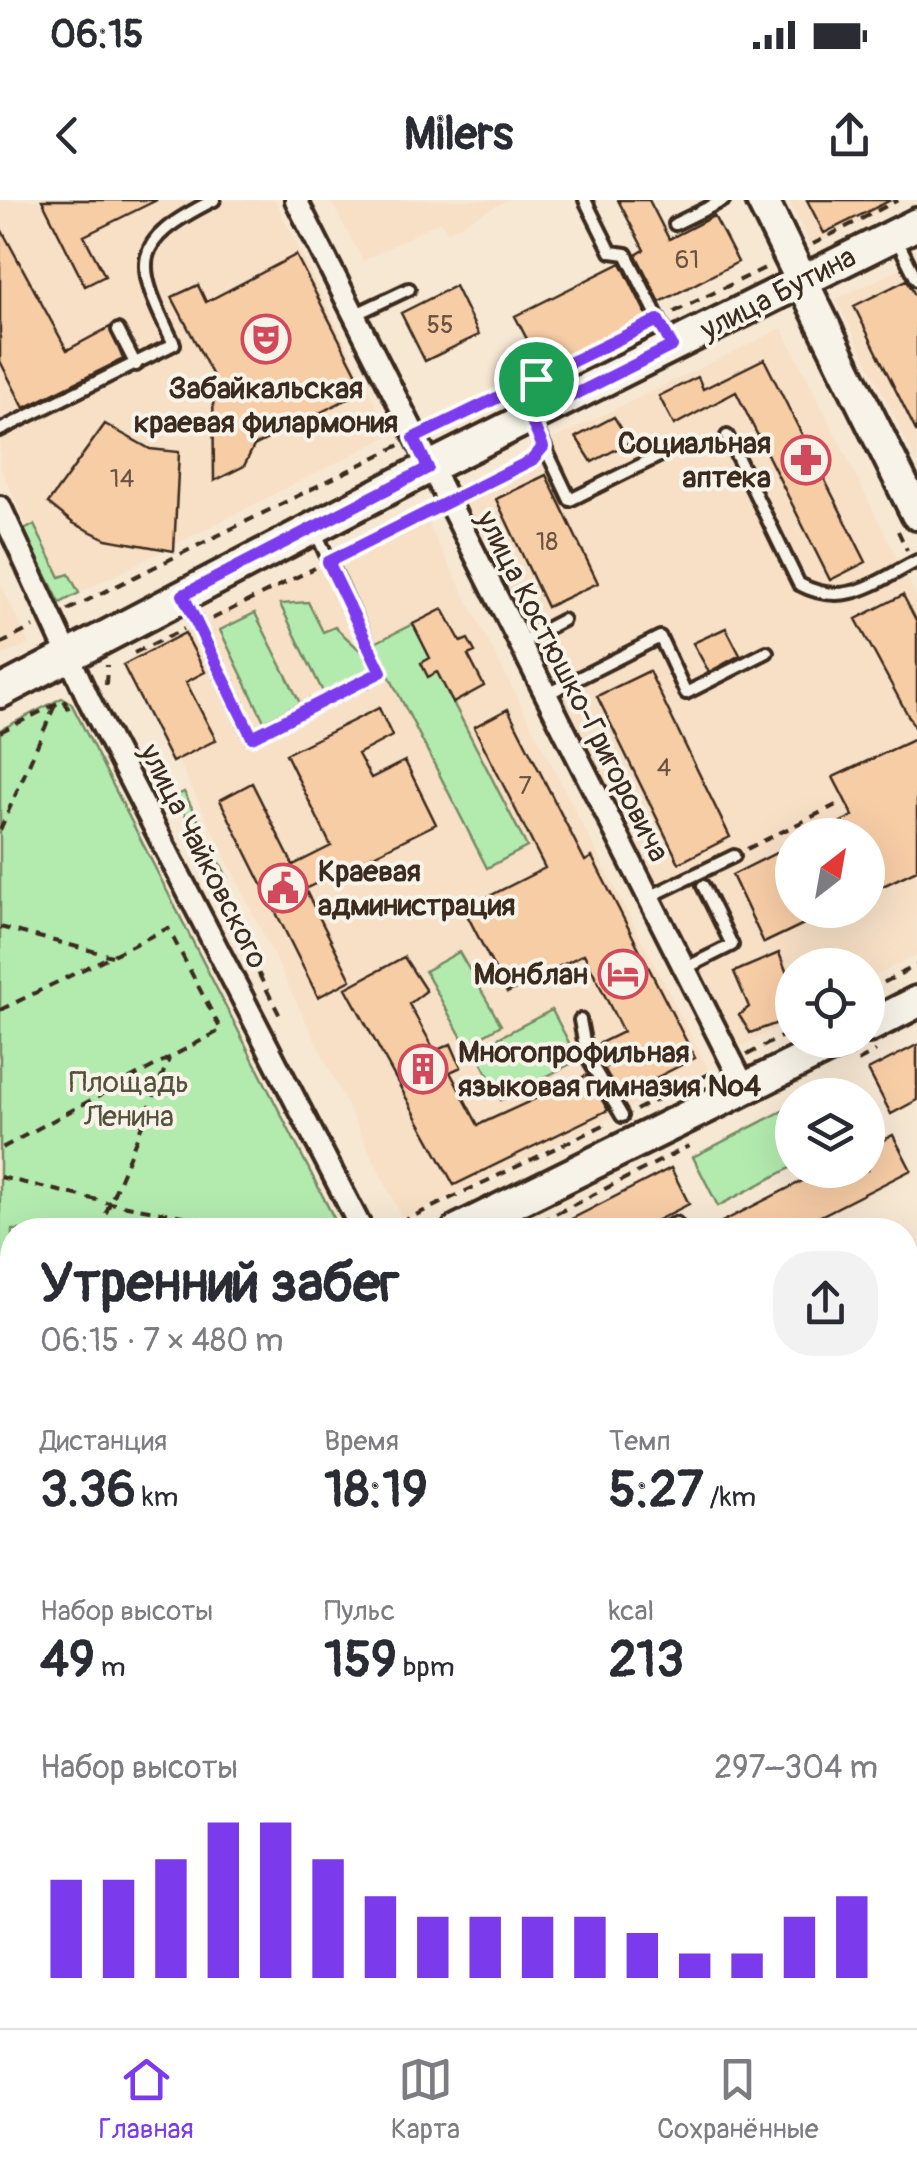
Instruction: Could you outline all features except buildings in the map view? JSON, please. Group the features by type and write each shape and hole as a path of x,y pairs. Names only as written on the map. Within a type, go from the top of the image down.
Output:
{"main road":[{"path":"762,200 907,478 917,514"},
{"name":"улица Бутина","path":"0,692 530,417 665,333 797,268 906,229"},
{"path":"885,1018 917,1002"},
{"path":"483,1218 808,1058"}],"street":[{"name":"улица Костюшко-Григоровича","path":"296,200 428,468 746,1090"},
{"name":"улица Чайковского","path":"0,507 89,700 365,1218"}],"lane":[{"path":"0,430 174,344 149,293 146,261 152,239 169,223 214,200"},
{"path":"584,200 611,252 626,254 665,333"},
{"path":"675,224 724,200"},
{"path":"906,229 917,280"},
{"path":"353,316 409,288"},
{"path":"118,330 136,365"},
{"path":"530,417 570,500 663,454"},
{"path":"727,436 800,584 815,592 846,597 917,561"},
{"path":"183,595 252,737 381,672 314,527"},
{"path":"518,644 564,620"},
{"path":"544,695 660,637 686,693 767,652"},
{"path":"648,898 734,856"},
{"path":"683,969 732,945 703,886"},
{"path":"580,1020 587,1057 622,1116"}],"path":[{"path":"92,598 414,438 665,333 797,268 898,200"},
{"path":"103,694 107,665 197,626 532,460 543,447"},
{"path":"0,732 64,700 69,710"},
{"path":"0,830 55,704"},
{"path":"734,856 836,805"},
{"path":"218,893 281,1018"},
{"path":"0,927 115,956"},
{"path":"0,1010 168,928 221,1030 0,1149"},
{"path":"885,982 917,965"},
{"path":"743,1057 775,1040"},
{"path":"103,1218 170,1057"},
{"path":"407,1218 717,1070"},
{"path":"0,1177 194,1218"}],"shaded area":[{"path":"0,200 275,200 391,435 62,602 0,468"},
{"path":"330,200 507,200 447,232 440,221 363,261"},
{"path":"788,200 901,200 811,247"},
{"path":"917,261 917,463 836,299"},
{"path":"782,328 917,598 917,954 885,971 885,948 775,948 775,1028 740,1047 457,486"},
{"path":"423,514 708,1069 402,1218 128,658"},
{"path":"0,582 29,644 0,657"}],"green space":[{"path":"34,525 60,577 69,574 79,593 60,603 24,530"},
{"path":"308,602 323,632 335,627 363,653 371,669 323,692 280,604"},
{"path":"255,613 300,703 264,721 220,630"},
{"path":"413,624 527,847 487,868 373,644"},
{"name":"Площадь Ленина","path":"62,698 71,703 334,1218 0,1218 0,730"},
{"path":"184,792 227,877 219,881 176,796"},
{"path":"459,952 501,1025 466,1045 425,971"},
{"path":"552,1010 578,1060 501,1100 475,1050"},
{"path":"775,1115 775,1176 718,1206 693,1157"}],"place":[{"name":"Забайкальская краевая филармония","path":"266,339"},
{"name":"Социальная аптека","path":"806,460"},
{"name":"Краевая администрация","path":"283,888"},
{"name":"Монблан","path":"623,974"},
{"name":"Многопрофильная языковая гимназия №4","path":"423,1069"}],"route":[{"path":"658,320 672,346 530,417 543,447 532,460 328,562 381,672 252,737 183,595 428,468 414,438 536,379 658,320"}]}
